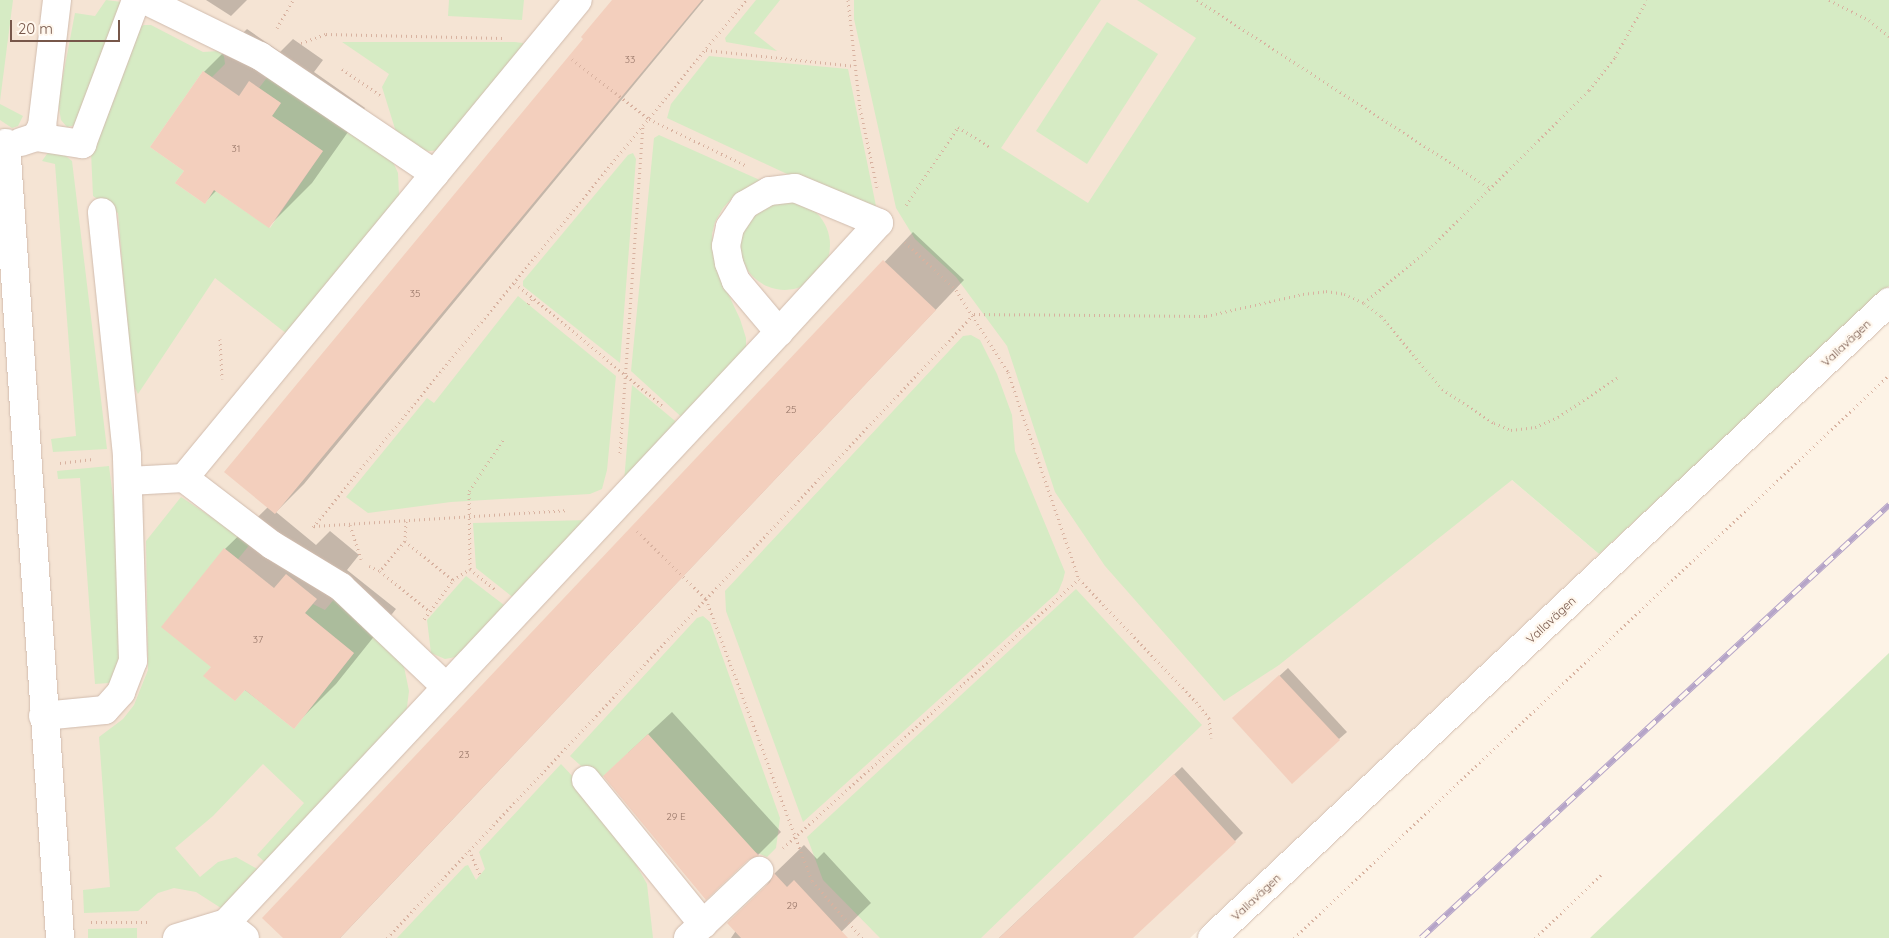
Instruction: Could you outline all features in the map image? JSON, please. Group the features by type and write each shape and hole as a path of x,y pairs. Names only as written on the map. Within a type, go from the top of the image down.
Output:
{"street":[{"path":"57,0 42,126 36,137 30,141 3,142 60,938"},
{"path":"36,137 82,144 136,0"},
{"path":"145,0 260,56 435,174"},
{"path":"184,478 578,0"},
{"path":"178,938 235,931 446,686 779,332 879,223 795,188 769,191 745,205 730,227 726,246 729,263 736,281 779,332"},
{"path":"43,716 105,710 114,704 128,679 132,661 128,482 102,212"},
{"name":"Vallavägen","path":"1212,938 1889,302"},
{"path":"128,482 184,478 272,545 341,587 446,686"},
{"path":"586,780 695,931 768,863"}],"path":[{"path":"314,526 746,0"},
{"path":"848,0 860,108 878,190 879,223"},
{"path":"1197,0 1490,188"},
{"path":"1364,303 1432,246 1589,90 1614,57 1647,0"},
{"path":"1829,0 1869,20 1889,36"},
{"path":"260,56 326,34 546,39 649,119 750,168"},
{"path":"706,50 855,66"},
{"path":"614,508 627,376 643,127"},
{"path":"879,223 904,210 958,127 991,148"},
{"path":"879,223 919,251 974,314 1008,372 1079,579 1196,702 1209,718 1211,738"},
{"path":"514,283 689,428"},
{"path":"387,938 974,314 1206,316 1326,291 1364,303 1381,316 1442,389 1494,423 1511,430 1535,427 1558,417 1617,378"},
{"path":"528,304 532,298"},
{"path":"1294,938 1889,375"},
{"path":"504,439 469,492 467,515 470,570 519,609"},
{"path":"63,463 98,459"},
{"path":"272,545 314,526 406,521 467,515 614,508 706,598 794,838 812,881 862,938"},
{"path":"380,571 405,541 406,521"},
{"path":"350,524 358,555 366,564 380,571 428,610"},
{"path":"405,541 453,580"},
{"path":"425,667 424,615 453,580 470,570"},
{"path":"768,863 1079,579"},
{"path":"469,850 480,875"},
{"path":"1535,938 1602,874"},
{"path":"87,922 142,920"}],"shaded area":[{"path":"0,0 1230,0 1512,480 1599,554 1190,938 0,938"}],"green space":[{"path":"0,0 13,0 0,101"},
{"path":"106,0 122,2 76,125 67,127 61,120 58,102 75,13 95,16"},
{"path":"449,0 524,0 522,20 448,16"},
{"path":"756,0 780,0 754,33 777,51 726,42 725,38"},
{"path":"854,0 1101,0 1001,148 1088,203 1196,38 1137,0 1889,0 1889,286 1599,554 1512,480 1279,665 1224,701 1105,566 1055,492 1007,346 956,277 915,239 896,208 854,19"},
{"path":"1107,22 1158,54 1087,164 1036,131"},
{"path":"144,25 151,25 203,52 219,51 224,56 225,64 212,77 203,71 150,147 184,171 175,183 205,204 214,190 270,228 323,151 272,116 281,103 259,88 269,75 390,155 398,173 399,195 393,212 287,334 215,278 138,394 132,382 118,213 93,196 91,152 136,29"},
{"path":"342,42 515,42 523,43 524,48 443,150 429,151 419,149 396,132 382,87 389,74"},
{"path":"709,56 848,69 876,206 872,210 862,209 667,118 671,104"},
{"path":"0,104 23,116 18,126 12,128 0,120"},
{"path":"659,135 762,181 734,196 723,208 715,222 712,234 716,268 740,319 746,338 746,352 687,422 631,371 654,138"},
{"path":"49,151 62,153 72,161 107,449 53,452 51,439 76,436 55,164 42,161"},
{"path":"633,153 636,159 620,363 523,286 523,281 628,155"},
{"path":"785,200 802,204 817,213 826,228 830,245 826,262 817,277 802,286 785,290 768,286 753,277 744,262 740,245 744,228 753,213 768,204"},
{"path":"518,296 616,376 607,470 602,489 590,494 451,502 368,513 346,497 427,398 434,403"},
{"path":"971,335 980,340 997,374 1012,415 1015,451 1065,572 1063,580 1058,592 803,822 726,611 725,591 963,336"},
{"path":"632,385 680,425 623,494"},
{"path":"109,466 120,551 121,661 109,683 95,684 80,478 58,479 57,471"},
{"path":"181,497 251,543 238,559 224,548 211,667 204,676 235,701 245,690 294,729 354,653 305,613 313,604 325,610 336,597 402,657 409,691 407,707 404,719 267,864 257,855 304,803 263,764 213,816 175,848 200,877 218,862 236,857 261,871 224,910 196,892 174,888 158,893 138,911 84,913 83,890 110,887 99,737 123,719 134,705 148,670 146,541"},
{"path":"590,520 515,599 476,568 473,523"},
{"path":"466,576 504,605 505,611 461,656 445,659 431,653 427,620"},
{"path":"1076,589 1202,725 981,938 880,938 823,880 807,837"},
{"path":"703,616 710,622 780,818 776,848 767,857 755,852 648,735 598,781 570,756 697,618"},
{"path":"1889,653 1889,938 1590,938"},
{"path":"561,764 607,813 647,884 653,938 397,938 465,866 468,865 476,880 485,869 479,852"},
{"path":"137,928 137,938 88,938 88,929"}],"building":[{"path":"612,0 702,0 275,514 224,472 583,39 581,37"},
{"path":"203,71 239,96 249,81 281,103 272,116 323,151 269,228 214,190 205,204 175,183 184,171 150,147"},
{"path":"883,260 936,310 340,938 283,938 262,918"},
{"path":"224,548 274,588 286,574 317,599 305,613 354,653 294,729 245,690 235,701 203,676 211,667 161,627"},
{"path":"1279,675 1340,740 1292,784 1232,718"},
{"path":"648,734 759,856 748,860 706,900 603,776"},
{"path":"1174,774 1236,842 1133,938 999,938"},
{"path":"774,873 787,887 794,880 848,938 741,938 727,923 770,882"}],"railway":[{"path":"1421,938 1889,505"}]}
